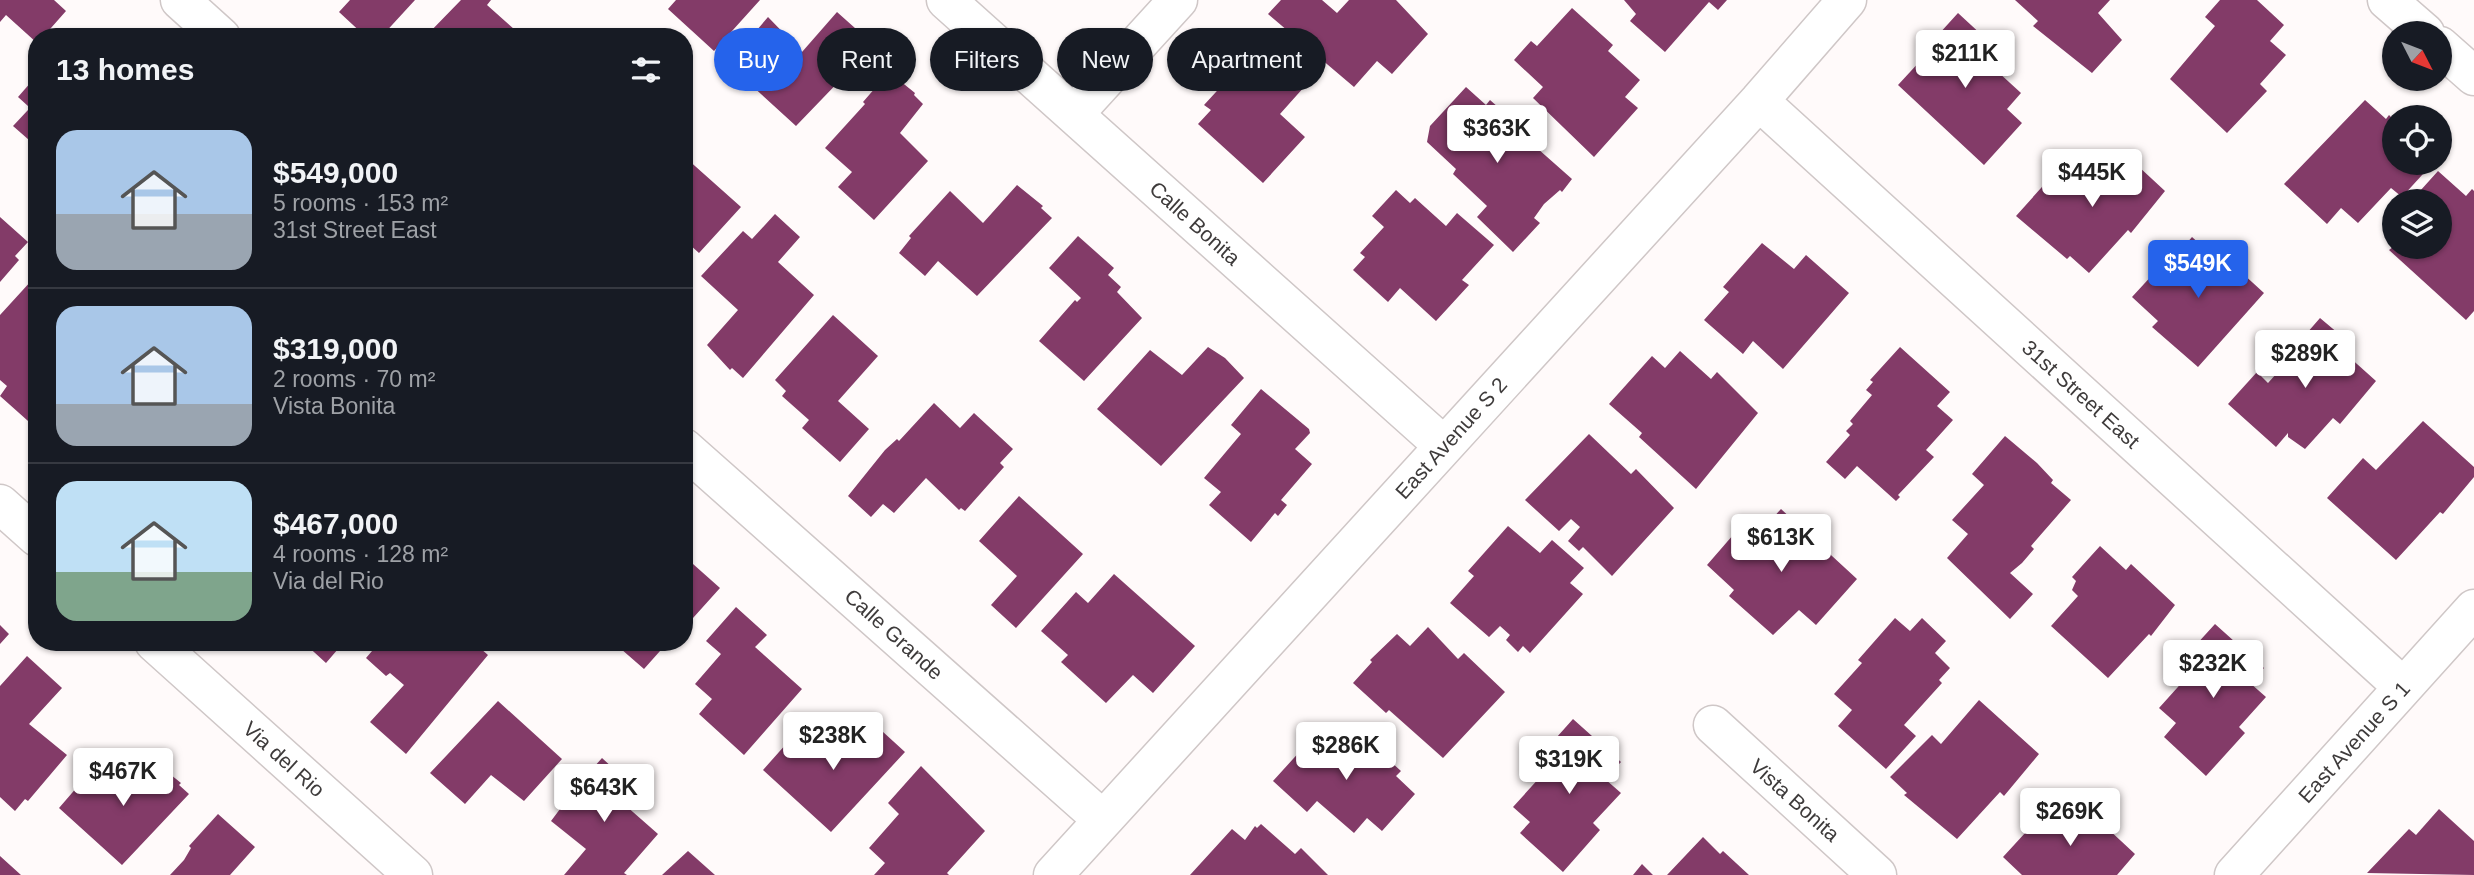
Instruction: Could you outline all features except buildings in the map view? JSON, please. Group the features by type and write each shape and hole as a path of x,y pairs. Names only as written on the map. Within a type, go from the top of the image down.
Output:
{"street":[{"path":"180,0 212,28"},
{"name":"Calle Bonita","path":"946,0 1444,446"},
{"path":"1074,114 1178,0"},
{"name":"East Avenue S 2","path":"1054,875 1759,102 1847,0"},
{"path":"2387,0 2411,21"},
{"path":"2452,57 2474,76"},
{"name":"31st Street East","path":"1759,102 2403,687"},
{"name":"Calle Grande","path":"693,456 1103,820"},
{"path":"0,504 28,529"},
{"name":"East Avenue S 1","path":"2234,875 2474,609"},
{"name":"Via del Rio","path":"164,651 414,875"},
{"name":"Vista Bonita","path":"1713,725 1877,875"}]}
